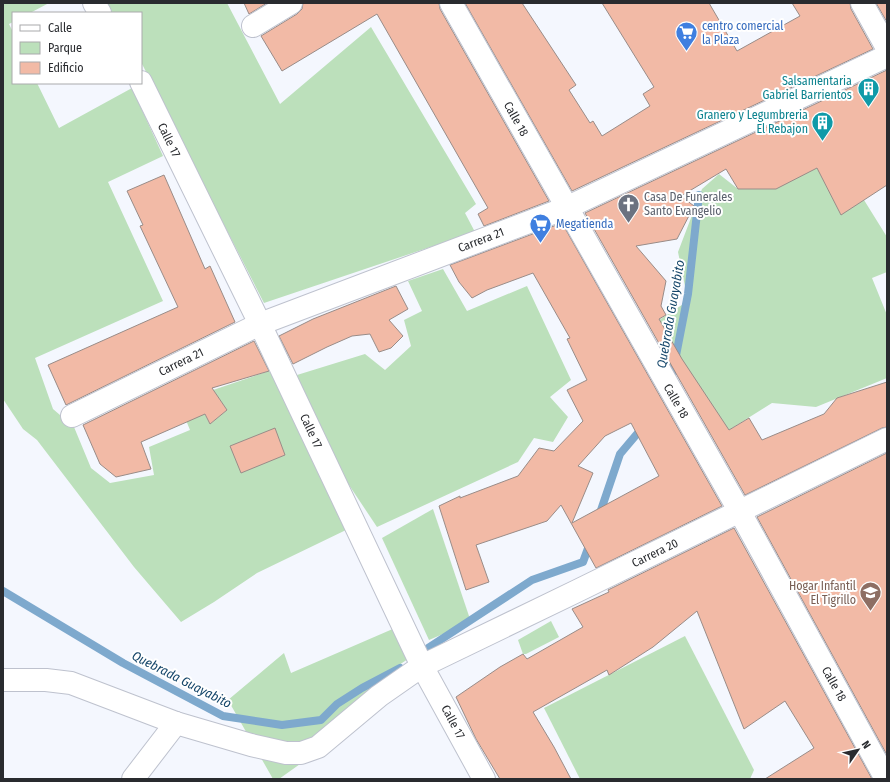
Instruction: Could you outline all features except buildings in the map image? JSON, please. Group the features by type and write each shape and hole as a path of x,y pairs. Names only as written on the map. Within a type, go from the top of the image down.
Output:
{"street":[{"path":"94,3 99,12"},
{"path":"253,26 291,3"},
{"name":"Calle 18","path":"451,3 566,208 740,512 886,779"},
{"path":"862,3 887,48"},
{"name":"Carrera 21","path":"72,416 260,324 566,208 887,56"},
{"name":"Calle 17","path":"142,84 260,324 422,666 484,779"},
{"name":"Carrera 20","path":"3,680 46,680 71,683 176,723 251,745 286,753 293,754 305,752 318,747 379,696 422,666 887,439"},
{"path":"134,779 176,723"}],"green space":[{"path":"3,3 49,3 32,12 12,12 12,22 9,24 12,30 12,84 37,84 59,128 132,88 163,156 108,182 163,301 35,358 53,409 74,427 91,468 110,483 154,475 149,447 190,430 179,403 196,397 210,424 227,410 213,390 269,371 275,377 346,530 257,573 181,622 134,567 37,440 23,429 3,399"},
{"path":"104,3 227,3 280,104 371,27 476,204 465,213 475,232 264,303 142,64 142,12 110,12"},
{"path":"817,167 841,214 864,200 887,237 887,272 872,278 887,315 887,378 816,407 772,403 729,430 687,369 659,320 688,301 678,252 702,189 719,174 738,189 775,189"},
{"path":"443,269 467,311 527,286 571,380 550,397 568,417 553,442 534,438 518,462 377,527 331,458 297,375 365,354 385,370 411,346 404,320 422,311 408,281"},
{"path":"433,509 471,622 429,640 382,538"},
{"path":"551,621 559,637 526,654 523,654 518,640"},
{"path":"395,628 411,657 384,675 338,737 279,779 273,779 228,700 284,653 291,673"},
{"path":"685,636 754,770 750,779 580,779 544,708"}],"waterway":[{"name":"Quebrada Guayabito","path":"671,381 688,294 699,195"},
{"path":"599,516 620,454 642,428"},
{"path":"428,648 532,580 583,562 590,543"},
{"name":"Quebrada Guayabito","path":"3,591 123,663 223,716 282,725 321,720 337,704 362,688 400,668"}],"place":[{"name":"centro comercial la Plaza","path":"686,52"},
{"name":"Salsamentaria Gabriel Barrientos","path":"868,108"},
{"name":"Granero y Legumbreria El Rebajon","path":"823,142"},
{"name":"Casa De Funerales Santo Evangelio","path":"629,224"},
{"name":"Megatienda","path":"540,244"},
{"name":"Hogar Infantil El Tigrillo","path":"871,612"}]}
